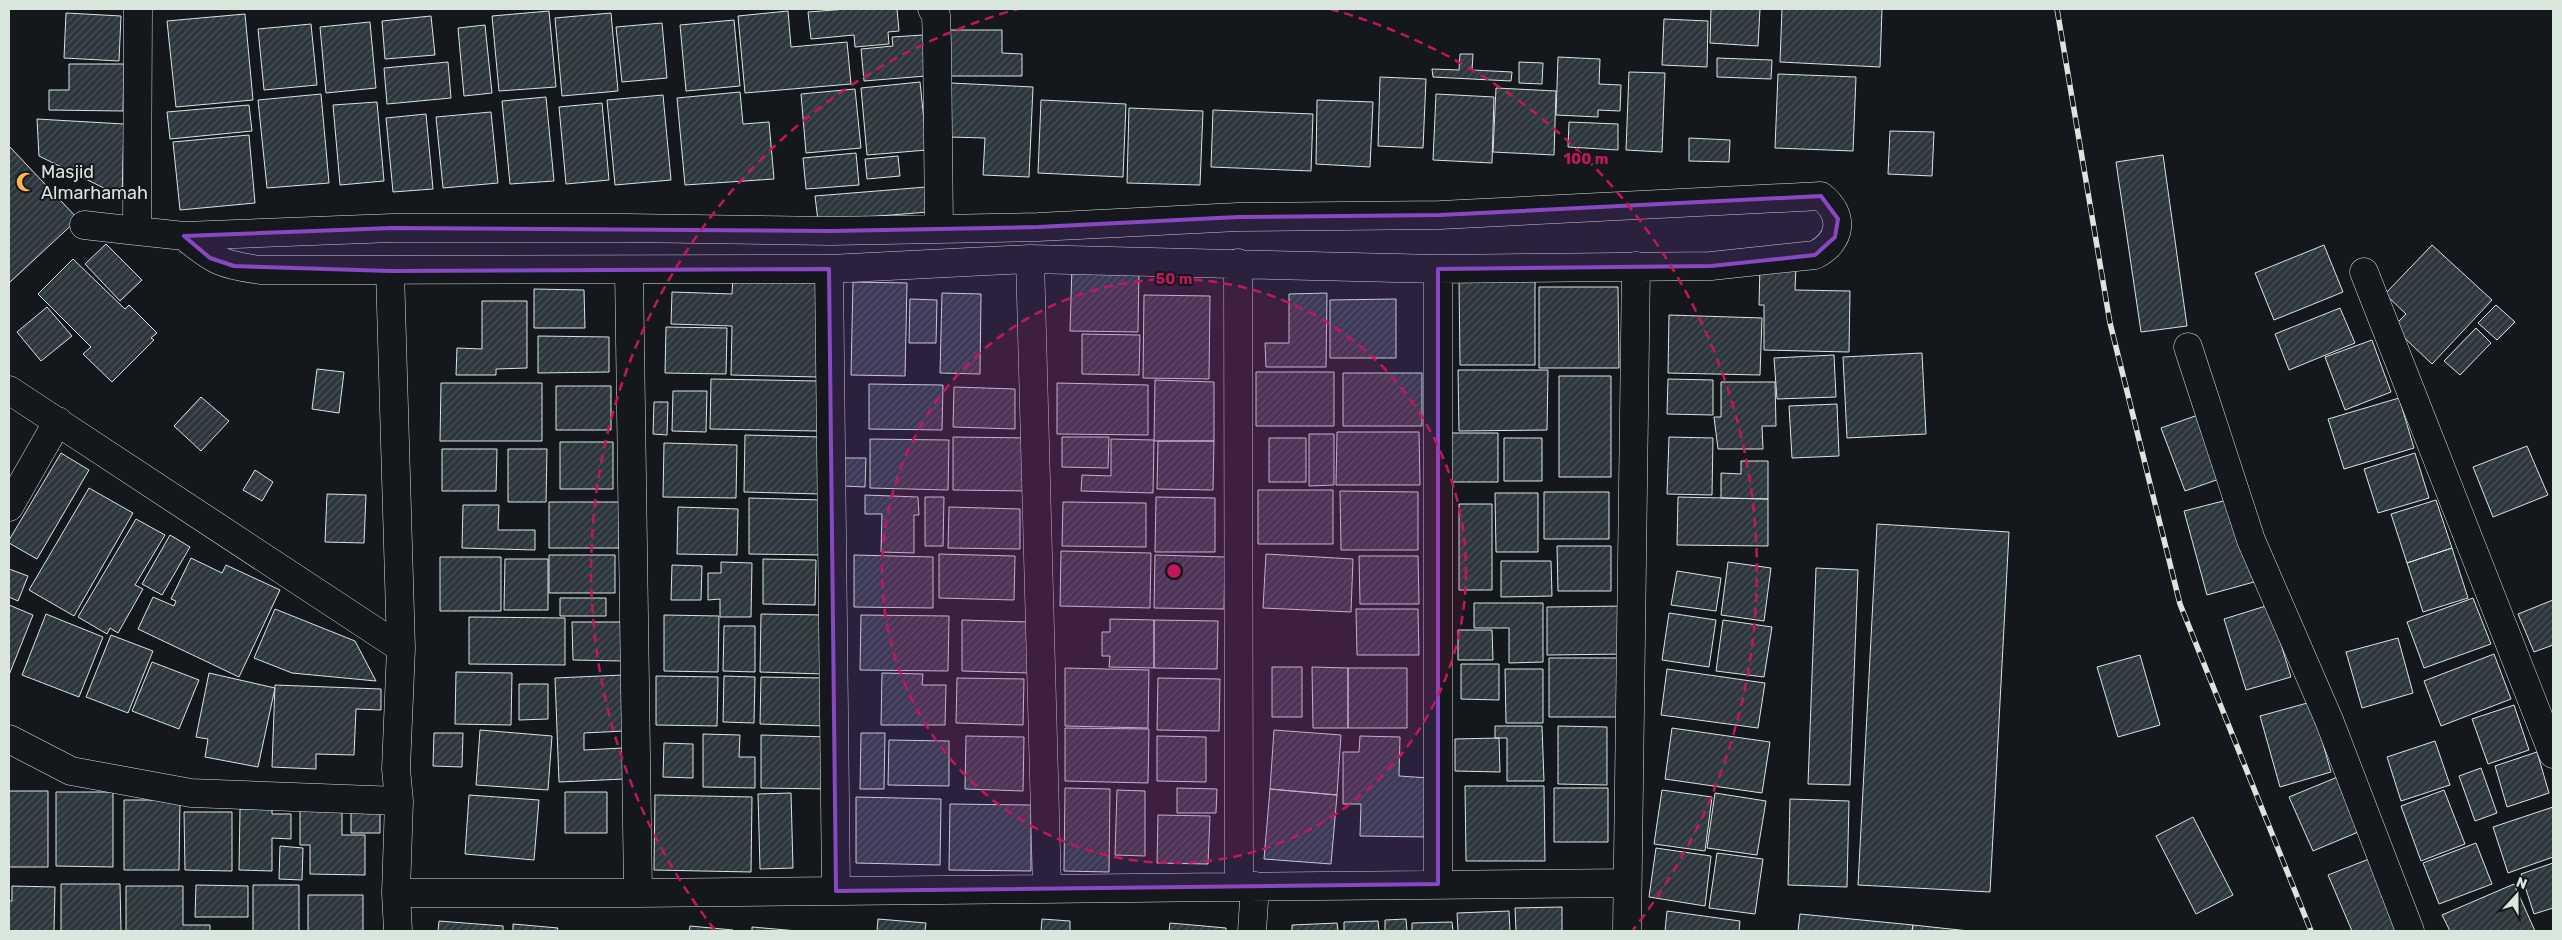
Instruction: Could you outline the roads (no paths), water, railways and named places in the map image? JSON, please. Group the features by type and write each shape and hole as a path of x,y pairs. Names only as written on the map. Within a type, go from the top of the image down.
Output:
{"street":[{"path":"137,230 138,9"},
{"path":"932,9 936,15 937,44 939,228"},
{"path":"84,225 184,236 392,228 627,228 831,231 1038,227 1238,218 1440,215 1821,196 1831,204 1838,219 1835,237 1826,250 1815,255 1711,266 1438,269 1030,259 829,269 261,270 234,266 210,258 184,236"},
{"path":"1030,259 1047,888"},
{"path":"1238,263 1247,886 1252,931"},
{"path":"1627,931 1636,266"},
{"path":"829,269 836,891"},
{"path":"1438,269 1438,884"},
{"path":"629,270 638,893"},
{"path":"390,271 401,648 396,769 399,801 396,893 398,931"},
{"path":"2364,272 2548,717 2553,754"},
{"path":"2188,347 2251,540 2329,720 2410,931"},
{"path":"9,390 401,648"},
{"path":"9,507 58,421"},
{"path":"9,739 71,771 191,794 399,801"},
{"path":"396,893 638,893 1627,883"}],"railway":[{"path":"2057,9 2110,323 2180,604 2311,931"}],"place":[{"name":"Masjid Almarhamah","path":"26,182"}]}
